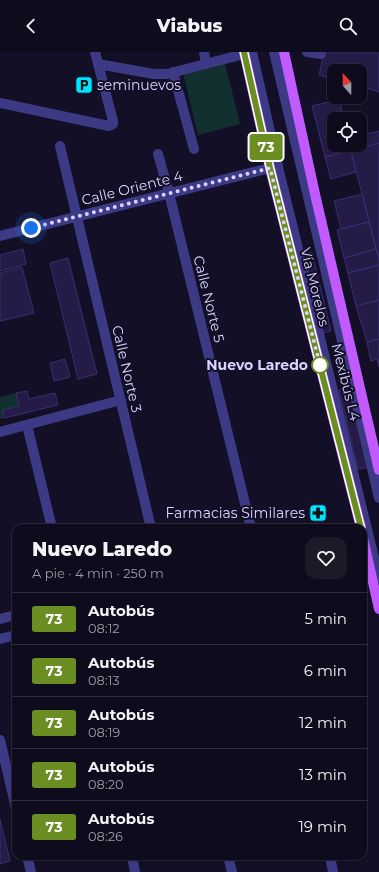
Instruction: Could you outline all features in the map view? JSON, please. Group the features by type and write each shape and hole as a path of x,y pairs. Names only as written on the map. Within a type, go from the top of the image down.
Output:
{"main road":[{"name":"Vía Morelos","path":"284,52 316,201 379,470"},
{"name":"Vía Morelos","path":"247,53 270,168 360,524"},
{"path":"367,562 379,609"}],"street":[{"path":"0,104 109,126 113,124 95,52"},
{"path":"204,52 206,64"},
{"name":"Mexibús L4","path":"274,52 379,498"},
{"path":"307,52 321,54"},
{"path":"98,64 154,74 173,72 247,53"},
{"name":"Mexibús L4","path":"247,53 279,171 366,524"},
{"path":"173,72 194,149"},
{"name":"Calle Norte 3","path":"60,146 150,524"},
{"name":"Calle Norte 5","path":"158,154 250,524"},
{"name":"Calle Oriente 4","path":"0,236 270,168"},
{"path":"0,432 120,400"},
{"path":"27,425 51,524"},
{"name":"Mexibús L4","path":"367,529 379,578"},
{"path":"0,619 12,616"},
{"path":"0,639 12,636"},
{"path":"0,740 12,791"},
{"path":"28,860 31,872"},
{"path":"133,860 136,872"},
{"path":"229,860 232,872"},
{"path":"331,860 333,872"}],"green space":[{"path":"225,63 240,124 198,135 183,73"},
{"path":"16,393 19,406 3,410 4,418 0,419 0,397"}],"building":[{"path":"324,52 379,52 379,92 367,88 367,64 327,64 327,77 319,75"},
{"path":"327,102 327,104 334,105 340,104 342,112 327,112 327,152 344,152 325,157 312,106"},
{"path":"379,131 379,143 367,146 367,134"},
{"path":"379,143 379,260 351,152 367,152 367,146"},
{"path":"351,152 356,172 331,179 325,157"},
{"path":"362,194 369,222 341,229 334,201"},
{"path":"369,222 376,249 344,258 337,230"},
{"path":"23,249 26,264 0,271 0,255"},
{"path":"376,249 379,265 348,273 344,258"},
{"path":"312,252 331,331 320,334 301,255"},
{"path":"68,258 97,374 78,379 50,263"},
{"path":"379,265 379,300 356,306 348,273"},
{"path":"22,267 34,313 0,321 0,273"},
{"path":"379,300 379,339 367,342 356,306"},
{"path":"379,339 379,367 377,359 371,361 367,342"},
{"path":"65,359 70,377 54,381 50,363"},
{"path":"350,388 369,467 358,469 339,390"},
{"path":"27,391 29,399 55,393 58,405 4,418 3,410 19,406 16,393"},
{"path":"0,819 10,861 0,864"}],"bus line":[{"name":"73","path":"244,52 270,168 360,524"}],"place":[{"name":"seminuevos","path":"84,85"},
{"name":"Nuevo Laredo","path":"320,365"},
{"name":"Farmacias Similares","path":"318,513"}],"route":[{"path":"31,228 270,168 321,369 320,365"}]}
